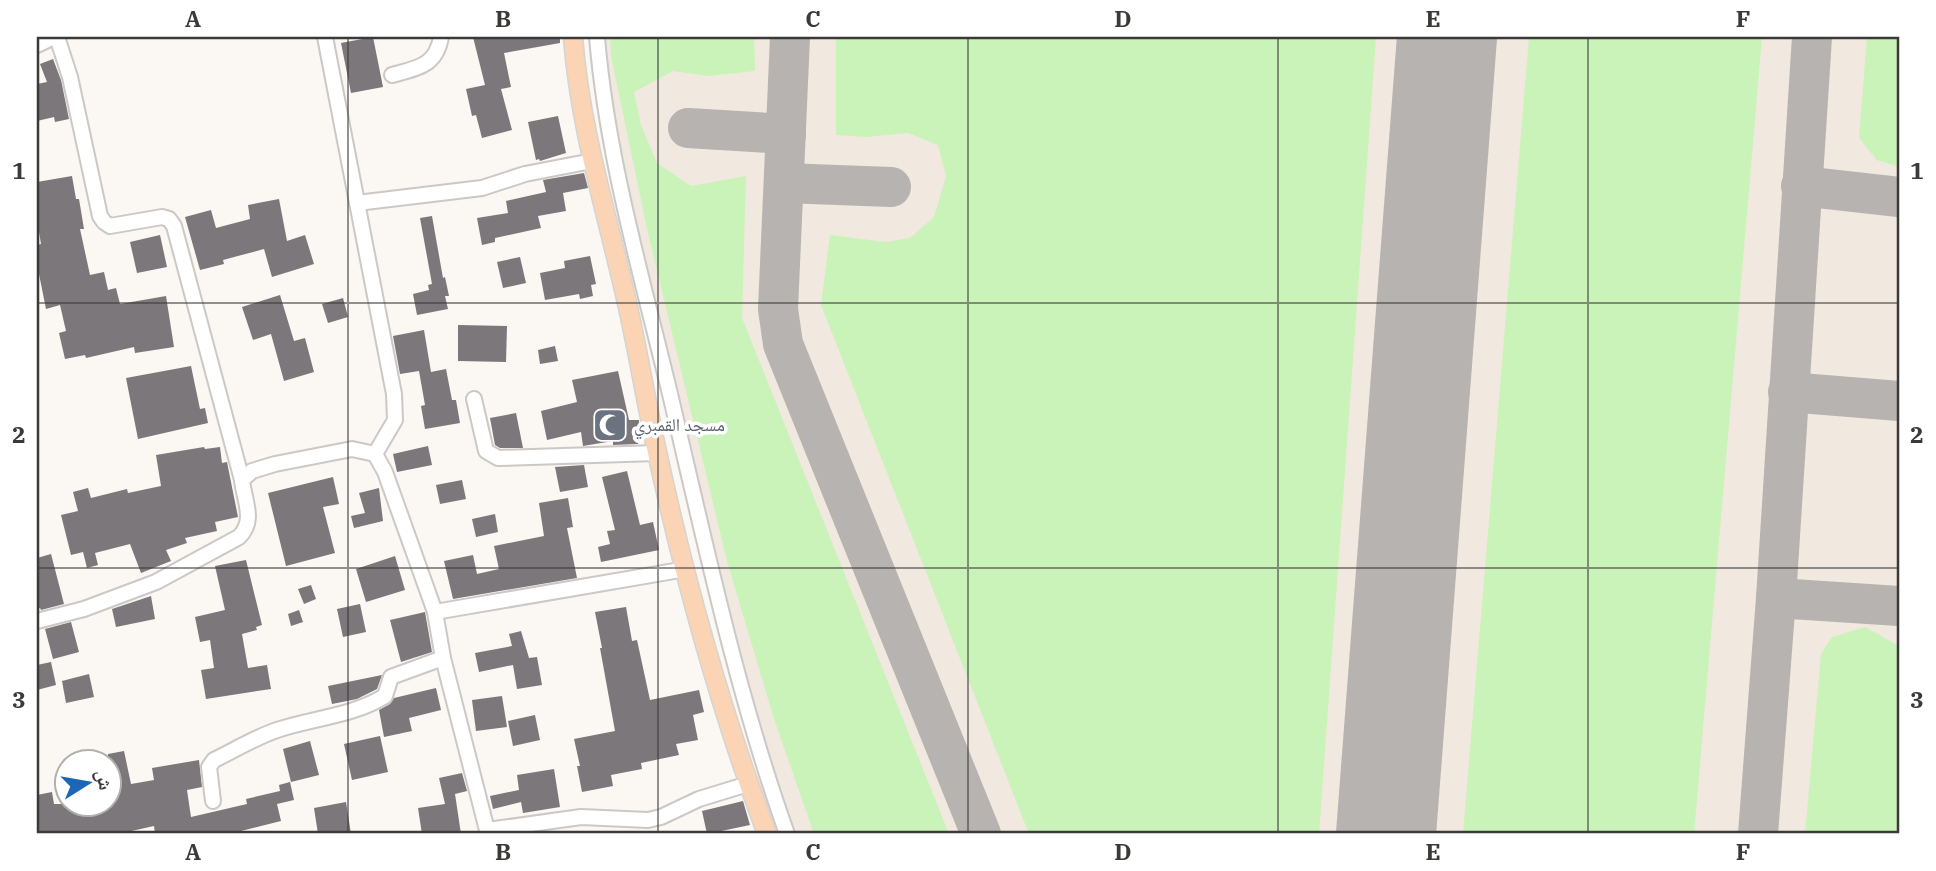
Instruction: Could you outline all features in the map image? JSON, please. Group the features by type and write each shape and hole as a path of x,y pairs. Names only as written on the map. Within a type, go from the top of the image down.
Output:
{"main road":[{"path":"573,37 575,70 592,161 629,311 657,453 736,752 767,834"}],"street":[{"path":"37,45 56,37 70,77 100,216 104,222 110,226 162,217 169,219 174,226 242,480 249,521 246,530 239,537 156,582 84,610 37,621"},
{"path":"325,37 394,394 395,419 375,454"},
{"path":"392,75 434,58 441,37"},
{"path":"597,37 602,86 618,175 729,645 755,737 787,834"},
{"path":"358,203 482,188 525,174 592,161"},
{"path":"474,399 486,451 498,458 657,453"},
{"path":"242,480 252,471 275,464 352,449 375,454 385,472 435,612 443,658 488,832 581,817 648,820 661,817 699,799 748,785"},
{"path":"435,612 686,569"},
{"path":"213,801 209,767 214,760 278,730 375,702 386,696 391,677 443,658"}],"shaded area":[{"path":"589,37 1899,37 1899,834 783,834 607,154 597,104"}],"green space":[{"path":"610,37 754,37 755,71 708,76 673,71 634,92 641,125 657,163 691,186 746,176 742,318 949,834 814,834 774,719 727,561 647,229 611,56"},
{"path":"836,37 1376,37 1319,834 1029,834 821,305 830,235 886,242 910,238 934,217 946,176 938,145 908,133 866,137 836,135"},
{"path":"1529,37 1762,37 1694,834 1463,834"},
{"path":"1867,37 1899,37 1899,167 1877,160 1859,138"},
{"path":"1865,627 1899,646 1899,834 1805,834 1821,654 1832,637"}],"building":[{"path":"373,37 383,87 351,93 341,43"},
{"path":"473,37 560,37 560,43 504,53 511,87 501,89 512,130 482,138 476,115 472,116 466,89 485,85"},
{"path":"53,59 61,80 69,119 55,122 54,117 37,121 37,84 47,82 40,64"},
{"path":"558,116 566,153 536,160 528,122"},
{"path":"584,173 588,188 563,193 566,211 538,216 541,228 495,238 495,242 482,245 477,218 508,213 506,201 546,192 543,180"},
{"path":"72,176 76,199 79,199 84,229 80,229 90,275 104,272 108,290 116,288 120,304 166,296 174,347 135,353 134,347 86,358 85,355 65,359 59,333 66,331 60,305 46,309 37,264 37,245 41,244 37,220 37,182"},
{"path":"279,199 287,241 305,235 314,264 272,277 264,249 223,260 224,264 200,270 185,217 211,210 216,228 250,219 248,205"},
{"path":"432,216 443,278 445,277 449,296 445,296 448,309 417,315 413,294 429,290 428,285 432,284 420,218"},
{"path":"160,235 167,267 137,273 130,242"},
{"path":"590,256 596,284 591,285 593,296 580,299 579,294 545,300 540,273 565,268 564,261"},
{"path":"520,257 526,283 503,288 497,262"},
{"path":"280,295 294,341 305,338 314,372 284,381 271,334 253,340 242,307"},
{"path":"343,298 348,317 328,323 322,304"},
{"path":"458,325 507,326 506,362 458,361"},
{"path":"424,330 431,372 446,369 460,423 425,429 421,406 425,405 419,371 400,374 393,336"},
{"path":"555,346 558,361 540,364 538,350"},
{"path":"191,366 200,409 205,408 208,423 138,439 126,378"},
{"path":"618,371 629,420 639,420 638,444 613,445 613,441 583,446 581,432 547,440 541,411 577,402 572,380"},
{"path":"516,413 523,448 500,448 495,445 490,418"},
{"path":"428,446 432,465 397,472 393,454"},
{"path":"220,447 222,463 227,462 238,517 215,522 217,531 185,538 187,543 166,550 171,561 141,573 130,544 95,553 98,565 87,568 83,552 71,555 61,515 78,511 73,492 88,488 91,498 127,489 128,493 161,486 156,455"},
{"path":"584,465 588,487 560,492 555,467"},
{"path":"627,471 640,525 653,522 659,550 601,562 598,547 610,544 607,531 615,530 602,477"},
{"path":"333,477 339,504 323,507 335,553 286,566 268,493"},
{"path":"462,480 466,499 440,504 436,485"},
{"path":"379,488 383,521 354,528 351,516 365,513 359,493"},
{"path":"568,498 573,527 567,528 577,578 453,599 444,561 473,555 477,574 499,569 494,546 544,536 539,503"},
{"path":"495,514 498,532 476,537 472,519"},
{"path":"51,554 64,604 41,610 37,609 37,558"},
{"path":"395,556 405,590 366,602 356,569"},
{"path":"246,560 262,625 256,627 257,630 242,634 248,668 267,665 271,689 206,699 201,670 214,668 210,640 200,642 195,617 225,610 215,566"},
{"path":"311,585 316,599 304,604 298,589"},
{"path":"151,596 155,619 116,627 112,609"},
{"path":"360,604 366,632 343,637 337,609"},
{"path":"626,607 632,641 637,640 650,700 699,690 704,712 693,715 698,740 676,744 679,755 641,763 642,769 611,775 613,786 582,792 574,739 615,731 595,612"},
{"path":"299,610 303,622 291,626 288,614"},
{"path":"425,612 432,652 401,662 390,620"},
{"path":"71,622 79,652 53,659 45,629"},
{"path":"521,631 529,658 537,657 542,685 517,689 513,665 479,672 475,653 512,646 509,634"},
{"path":"51,662 56,685 37,690 37,665"},
{"path":"89,674 94,697 66,703 62,681"},
{"path":"382,675 377,689 357,699 332,704 328,686"},
{"path":"436,688 441,710 409,718 412,731 384,737 379,710 390,704 394,698"},
{"path":"502,696 507,727 476,731 472,700"},
{"path":"535,715 540,740 513,746 508,721"},
{"path":"380,736 388,772 352,780 344,744"},
{"path":"310,741 319,775 291,782 283,749"},
{"path":"122,751 131,784 154,780 152,768 199,760 202,787 187,790 191,817 247,804 246,799 280,791 279,785 290,782 294,800 277,804 281,821 229,834 155,834 154,826 118,834 37,834 37,795 52,792 52,818 122,818"},
{"path":"554,769 560,807 523,813 521,802 493,809 490,796 519,790 517,775"},
{"path":"462,773 467,791 455,794 461,834 422,834 418,808 445,804 439,778"},
{"path":"743,801 750,825 707,834 702,811"},
{"path":"346,802 351,834 318,834 314,808"}],"taxiway":[{"path":"790,37 778,309 783,344 981,834"},
{"path":"1758,834 1812,37"},
{"path":"688,128 786,134"},
{"path":"784,183 891,187"},
{"path":"1801,186 1899,197"},
{"path":"1788,392 1899,401"},
{"path":"1776,598 1899,606"}],"runway":[{"path":"1386,834 1447,37"}],"place":[{"name":"مسجد القمبري","path":"610,425"}]}
